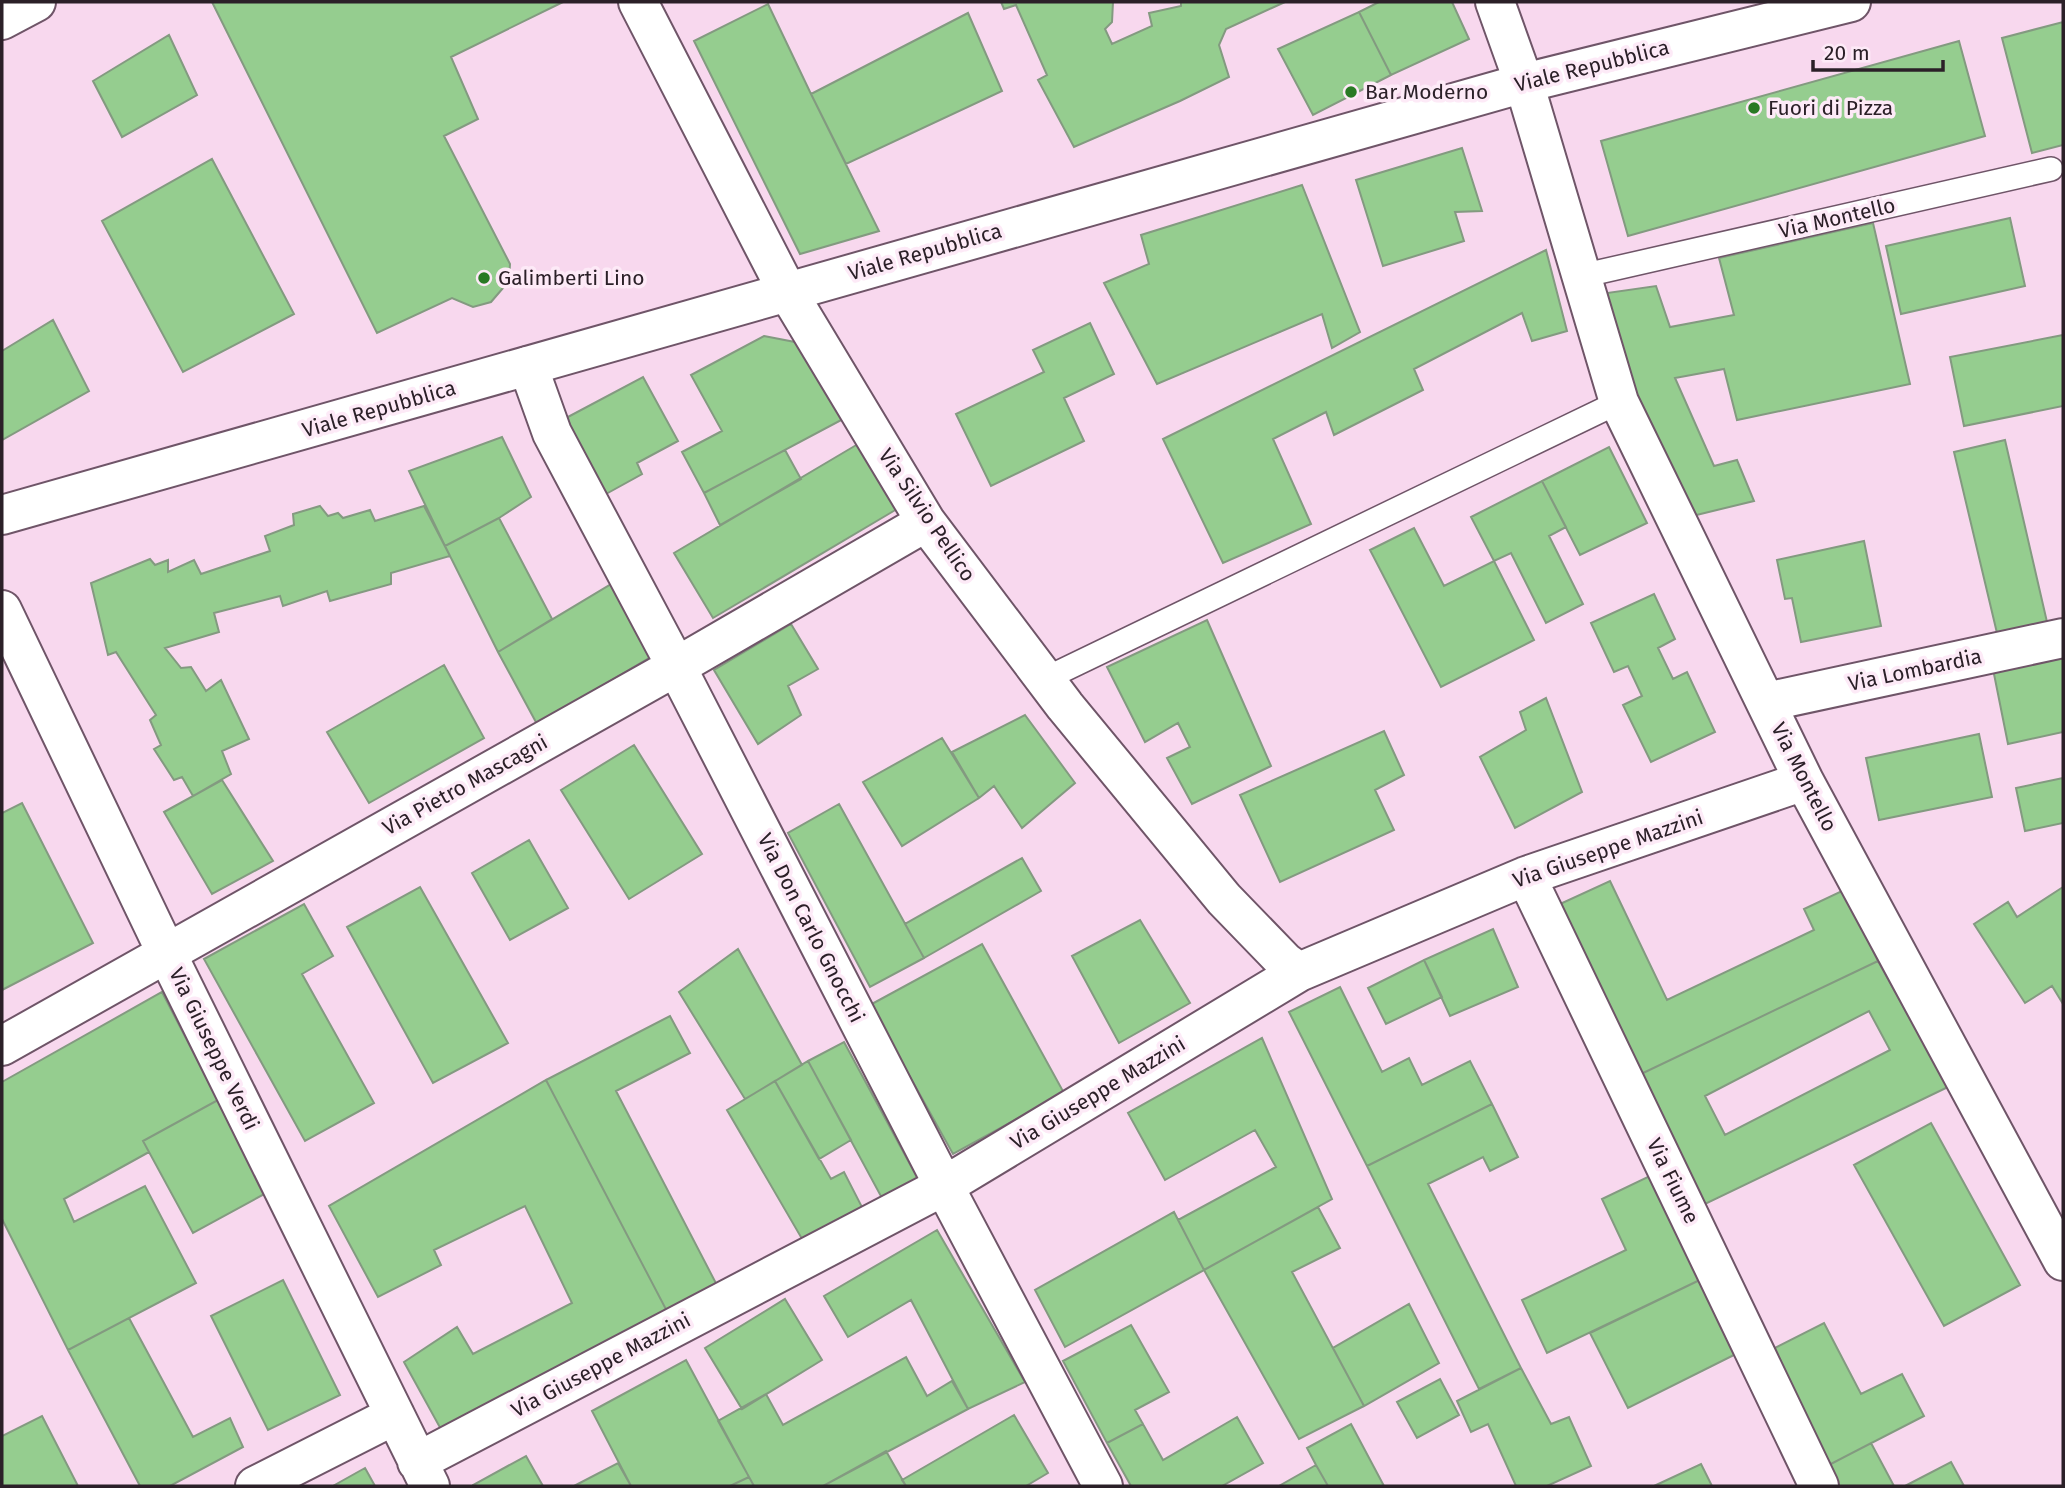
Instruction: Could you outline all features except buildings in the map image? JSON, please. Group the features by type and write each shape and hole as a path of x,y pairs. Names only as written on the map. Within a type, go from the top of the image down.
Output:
{"street":[{"path":"2,20 36,2"},
{"name":"Via Silvio Pellico","path":"638,2 787,291 926,522 1065,706 1224,899 1298,972"},
{"name":"Via Montello","path":"1495,2 1524,83 1619,402 1804,781 2063,1261"},
{"name":"Viale Repubblica","path":"2,515 1524,83 1851,2"},
{"name":"Via Don Carlo Gnocchi","path":"528,366 552,433 1103,1486"},
{"name":"Via Pietro Mascagni","path":"2,1046 926,522"},
{"name":"Via Giuseppe Verdi","path":"2,610 166,952 423,1474"},
{"name":"Via Lombardia","path":"1766,702 2063,638"},
{"name":"Via Giuseppe Mazzini","path":"423,1474 944,1185 1298,972 1526,876 1804,781"},
{"name":"Via Fiume","path":"1526,876 1819,1486"},
{"path":"255,1486 395,1415"}],"lane":[{"name":"Via Montello","path":"1581,276 2051,169"},
{"path":"1045,679 1619,402"}],"place":[{"name":"Bar Moderno","path":"1351,92"},
{"name":"Fuori di Pizza","path":"1754,108"},
{"name":"Galimberti Lino","path":"484,278"}]}
